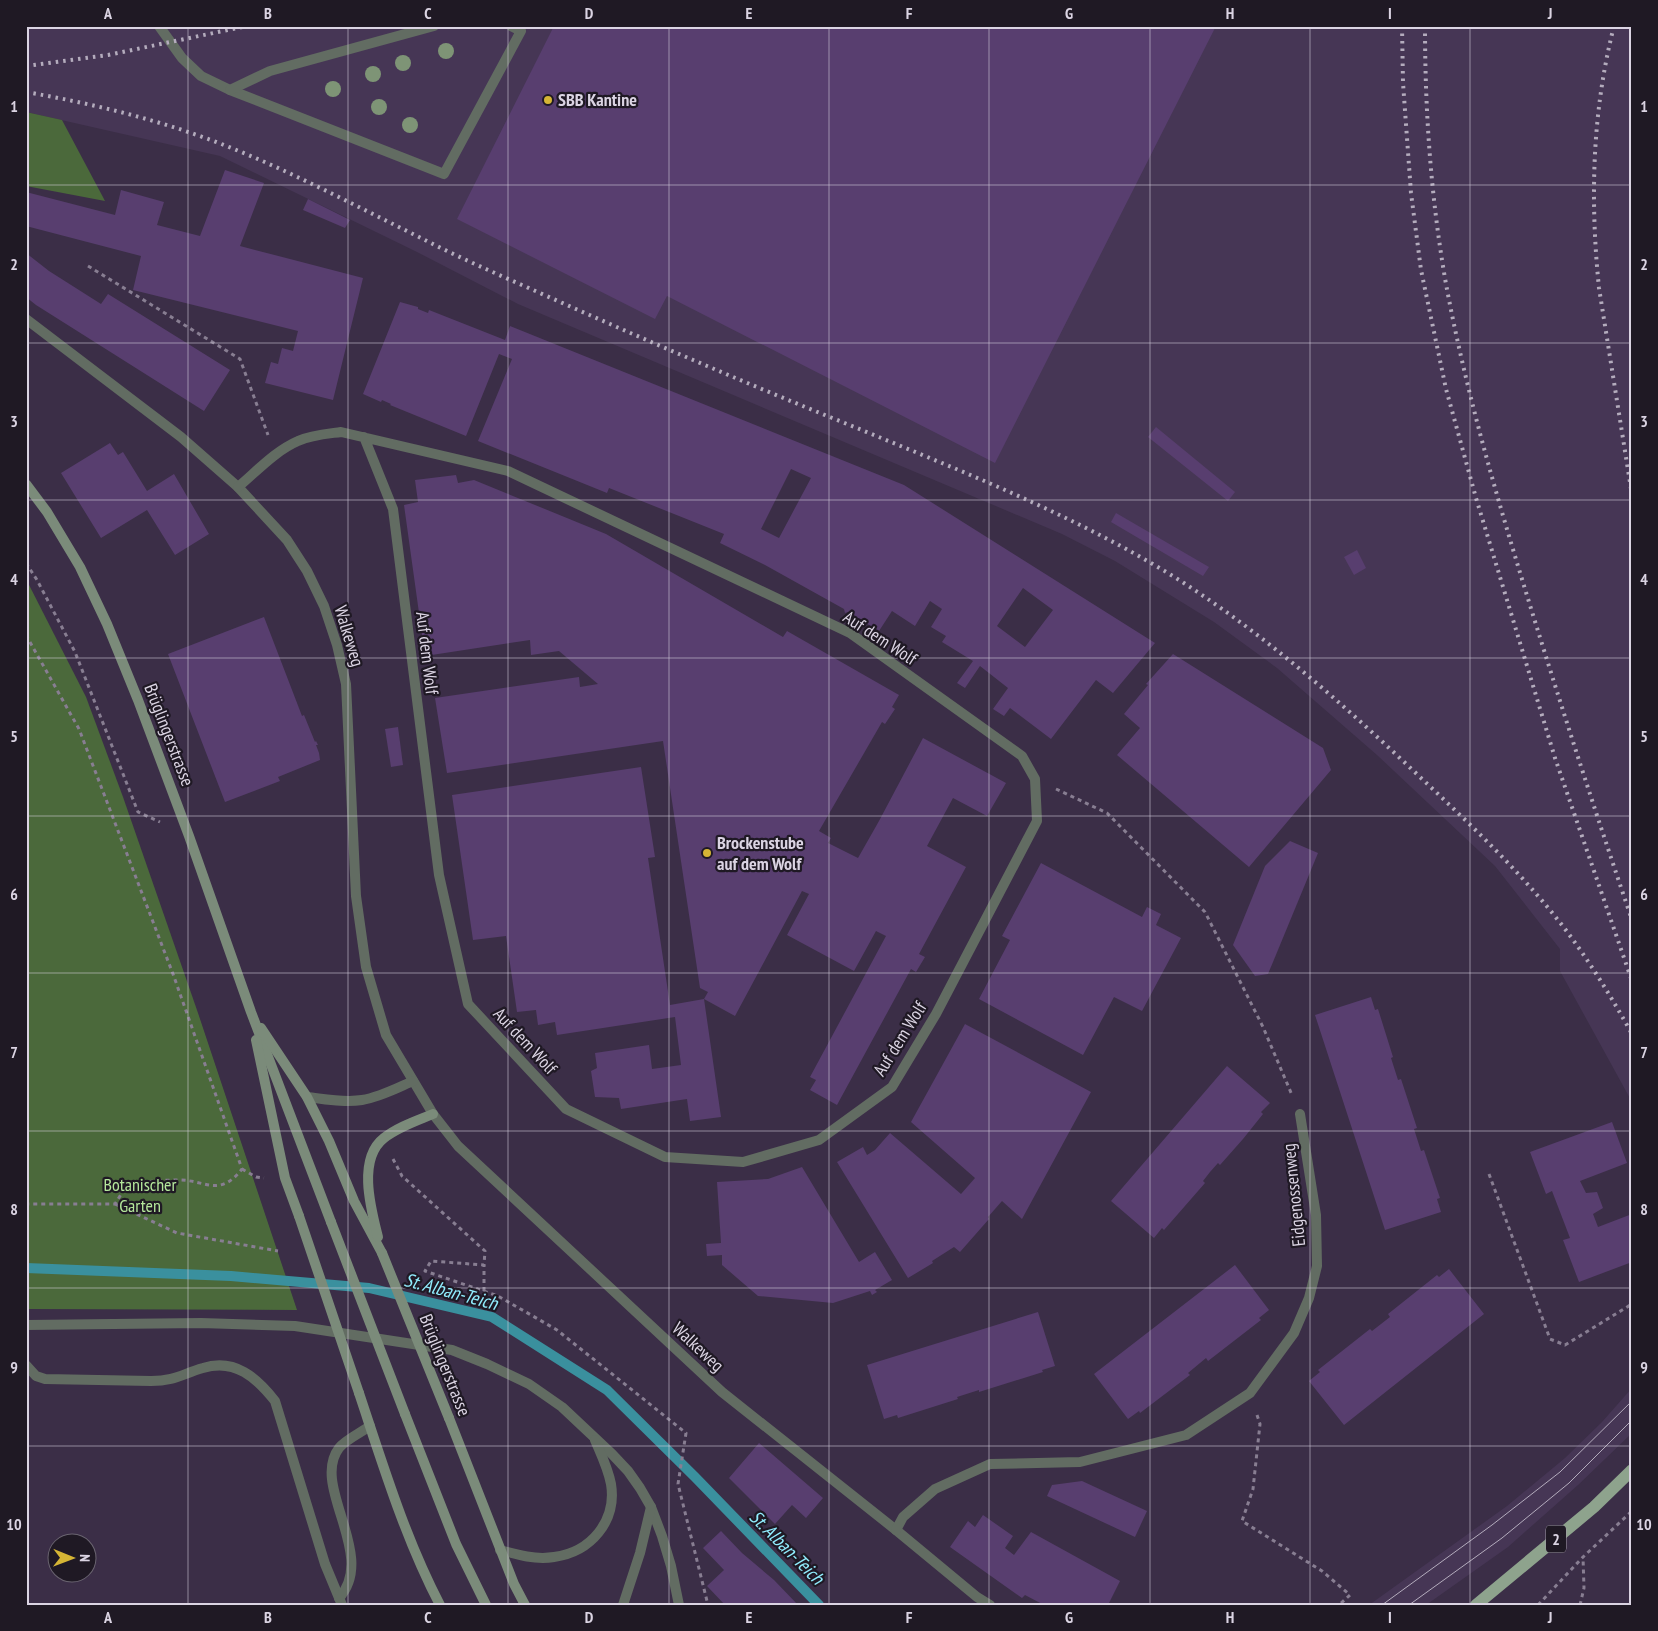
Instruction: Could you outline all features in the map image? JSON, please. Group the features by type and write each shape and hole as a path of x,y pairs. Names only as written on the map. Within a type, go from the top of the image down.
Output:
{"main road":[{"name":"Brüglingerstrasse","path":"26,484 47,512 94,594 138,700 189,836 251,1012 405,1414 456,1544 486,1605"},
{"name":"Brüglingerstrasse","path":"251,1012 307,1097 329,1141 354,1201 372,1228 500,1550 525,1605"},
{"name":"Brüglingerstrasse","path":"251,1012 285,1178 385,1472 406,1529 438,1603"},
{"path":"372,1228 368,1177 372,1154 376,1145 392,1132 433,1114"},
{"name":"2","path":"1476,1605 1594,1507 1632,1470"}],"street":[{"path":"158,26 182,58 201,76 230,90 444,174 521,31 511,26"},
{"path":"230,90 270,71 434,26"},
{"name":"Walkeweg","path":"26,319 181,437 238,487 287,540 307,571 324,606 337,644 346,684 356,896 366,967 386,1035 433,1114 458,1146 722,1392 977,1597 990,1605"},
{"name":"Auf dem Wolf","path":"238,487 275,454 298,441 320,434 340,432 364,437 508,471 850,634 1022,756 1035,779 1037,821 936,1014 892,1087 819,1140 743,1162 665,1157 566,1109 468,1004 439,875 392,509 364,437"},
{"path":"307,1097 339,1101 362,1100 384,1094 413,1081"},
{"name":"Eidgenossenweg","path":"896,1530 903,1518 935,1489 990,1464 1080,1462 1186,1435 1250,1393 1294,1333 1309,1298 1317,1266 1316,1215 1300,1114"},
{"path":"26,1325 202,1323 286,1325 452,1350 487,1364 529,1384 562,1407 628,1470 651,1507 671,1566 679,1605"},
{"path":"26,1365 36,1376 45,1379 151,1381 168,1381 205,1367 223,1366 243,1370 262,1384 275,1401 325,1564 341,1601"},
{"path":"341,1601 350,1580 352,1568 351,1551 332,1480 332,1466 340,1446 370,1426"},
{"path":"500,1550 536,1558 553,1558 572,1554 600,1534 608,1519 611,1485 593,1437"},
{"path":"623,1605 640,1553 651,1507"}],"path":[{"path":"88,266 240,359 275,454"},
{"path":"26,563 75,652 138,812 189,836"},
{"path":"26,635 79,729 173,974 242,1169 235,1178 215,1187 181,1180 128,1183 115,1204"},
{"path":"1035,779 1107,813 1205,912 1263,1027 1300,1114"},
{"path":"383,1139 402,1176 485,1252 484,1292"},
{"path":"1489,1174 1550,1339 1565,1345 1632,1304"},
{"path":"26,1204 115,1204 177,1233 278,1251"},
{"path":"484,1265 431,1260 425,1271 498,1296 557,1330 686,1433 678,1484 708,1605"},
{"path":"1250,1393 1260,1424 1253,1489 1242,1521 1322,1570 1350,1595 1339,1605"},
{"path":"1538,1605 1583,1556 1632,1510"},
{"path":"1580,1605 1584,1588 1583,1556"}],"shaded area":[{"path":"26,26 1632,26 1632,1102 1560,971 1560,949 1495,866 1377,755 1277,668 1214,622 1115,561 1062,534 518,304 417,252 220,156 26,112"},
{"path":"1632,1388 1632,1433 1578,1485 1508,1547 1426,1605 1369,1605 1507,1506 1565,1458 1602,1422"}],"green space":[{"path":"26,112 62,120 105,201 26,186"},
{"name":"Botanischer Garten","path":"26,579 86,697 198,1013 297,1310 26,1309"}],"building":[{"path":"554,26 1216,26 995,463 667,296 655,319 457,219"},
{"path":"225,170 264,183 240,246 363,278 333,400 265,383 271,362 278,364 282,348 293,351 298,331 133,290 141,256 26,226 26,192 115,215 121,190 164,202 157,225 200,236"},
{"path":"308,199 350,220 345,228 303,210"},
{"path":"26,253 49,271 101,304 108,294 230,370 204,411 26,297"},
{"path":"400,302 418,307 418,309 428,313 429,310 505,340 510,326 904,485 1155,643 1113,693 1096,680 1051,739 1010,708 1004,716 993,709 1008,688 980,666 965,688 957,683 973,661 942,642 946,636 931,627 942,609 930,601 915,626 892,611 879,631 848,612 845,613 844,609 765,565 720,543 724,534 609,488 607,493 478,441 512,359 499,354 466,436 382,400 381,402 363,394","holes":["791,469 811,478 779,538 761,529","1023,588 1053,610 1025,647 997,626"]},
{"path":"1156,427 1235,492 1228,501 1148,437"},
{"path":"110,443 118,455 123,452 147,491 174,474 209,534 175,555 147,510 101,538 61,473"},
{"path":"456,475 458,483 474,480 606,534 783,637 787,631 899,695 892,707 895,709 885,724 882,722 819,831 831,838 828,843 858,858 923,738 1006,783 987,816 953,798 927,846 966,867 919,954 925,957 916,972 911,969 837,1105 810,1090 816,1080 810,1077 886,936 876,931 854,971 787,935 809,894 802,891 735,1016 704,999 708,992 700,988 663,741 447,773 435,698 579,677 580,687 598,684 559,651 531,655 530,640 425,656 404,505 418,502 415,480"},
{"path":"1116,513 1209,567 1203,576 1111,522"},
{"path":"1357,550 1366,568 1354,575 1344,557"},
{"path":"264,617 302,716 304,715 318,745 316,745 320,760 278,777 280,781 225,802 168,654"},
{"path":"1173,654 1323,748 1331,770 1249,867 1117,755 1140,728 1124,714 1148,685 1146,684"},
{"path":"398,727 403,765 391,767 385,729"},
{"path":"641,767 655,857 648,858 670,1005 704,999 721,1117 690,1121 687,1099 621,1109 619,1098 595,1097 591,1071 597,1068 595,1053 649,1045 652,1069 681,1065 675,1017 557,1035 555,1022 538,1025 536,1010 517,1012 506,936 473,940 452,795"},
{"path":"1290,841 1318,853 1268,974 1255,976 1233,945 1265,866"},
{"path":"1041,863 1142,917 1147,907 1161,914 1156,925 1181,938 1142,1011 1114,997 1083,1055 979,999 1010,940 1002,936"},
{"path":"1371,997 1375,1010 1378,1009 1398,1080 1401,1079 1417,1128 1414,1129 1421,1151 1424,1150 1440,1198 1437,1199 1441,1212 1385,1230 1315,1015"},
{"path":"965,1024 1091,1092 1022,1219 1002,1201 960,1252 954,1247 932,1261 933,1263 908,1278 837,1162 863,1147 867,1155 875,1150 890,1133 961,1194 975,1178 911,1122"},
{"path":"1227,1066 1270,1103 1261,1112 1263,1114 1243,1139 1220,1165 1218,1163 1203,1181 1205,1183 1164,1230 1162,1228 1154,1238 1111,1201"},
{"path":"1612,1122 1627,1163 1580,1181 1586,1193 1597,1192 1603,1208 1593,1214 1598,1227 1632,1214 1632,1262 1579,1282 1563,1240 1570,1238 1552,1191 1546,1194 1530,1152"},
{"path":"802,1167 859,1262 875,1252 892,1280 875,1290 877,1292 872,1295 870,1291 833,1303 758,1296 722,1265 722,1255 707,1256 706,1244 721,1243 717,1182 768,1179"},
{"path":"1235,1265 1269,1310 1259,1318 1261,1320 1208,1361 1206,1358 1188,1373 1190,1375 1140,1413 1139,1411 1128,1419 1094,1374"},
{"path":"1449,1269 1484,1314 1344,1425 1309,1381 1320,1372 1318,1370 1370,1329 1372,1331 1390,1317 1388,1314 1437,1275 1439,1277"},
{"path":"1038,1312 1055,1366 1042,1370 1043,1372 979,1392 979,1390 957,1397 958,1399 898,1418 897,1415 884,1419 867,1365"},
{"path":"759,1443 823,1498 806,1518 792,1505 775,1524 729,1478"},
{"path":"1082,1481 1147,1511 1135,1537 1047,1496 1052,1485"},
{"path":"983,1515 1013,1536 1005,1548 1014,1555 1031,1532 1120,1581 1108,1605 1044,1605 1025,1595 1022,1598 950,1547 968,1521 975,1527"},
{"path":"721,1531 798,1605 725,1605 707,1586 724,1570 703,1548"}],"waterway":[{"name":"St. Alban-Teich","path":"26,1268 231,1276 369,1288 492,1317 607,1390 695,1477 819,1605"}],"tram line":[{"path":"1382,1605 1492,1525 1560,1472 1632,1401"},
{"path":"1409,1605 1502,1538 1569,1483 1632,1420"}],"railway":[{"path":"26,66 108,55 247,26"},
{"path":"1402,26 1403,83 1411,193 1421,270 1446,389 1476,498 1555,758 1632,981"},
{"path":"1425,26 1426,91 1436,220 1446,284 1463,365 1517,563 1632,920"},
{"path":"1614,26 1601,91 1597,123 1594,222 1599,288 1632,495"},
{"path":"26,92 78,102 154,121 253,157 494,273 698,362 939,462 1060,515 1176,578 1273,647 1333,697 1458,813 1514,869 1549,908 1583,954 1632,1034"}],"place":[{"name":"SBB Kantine","path":"548,100"},
{"name":"Brockenstube auf dem Wolf","path":"707,853"}]}
